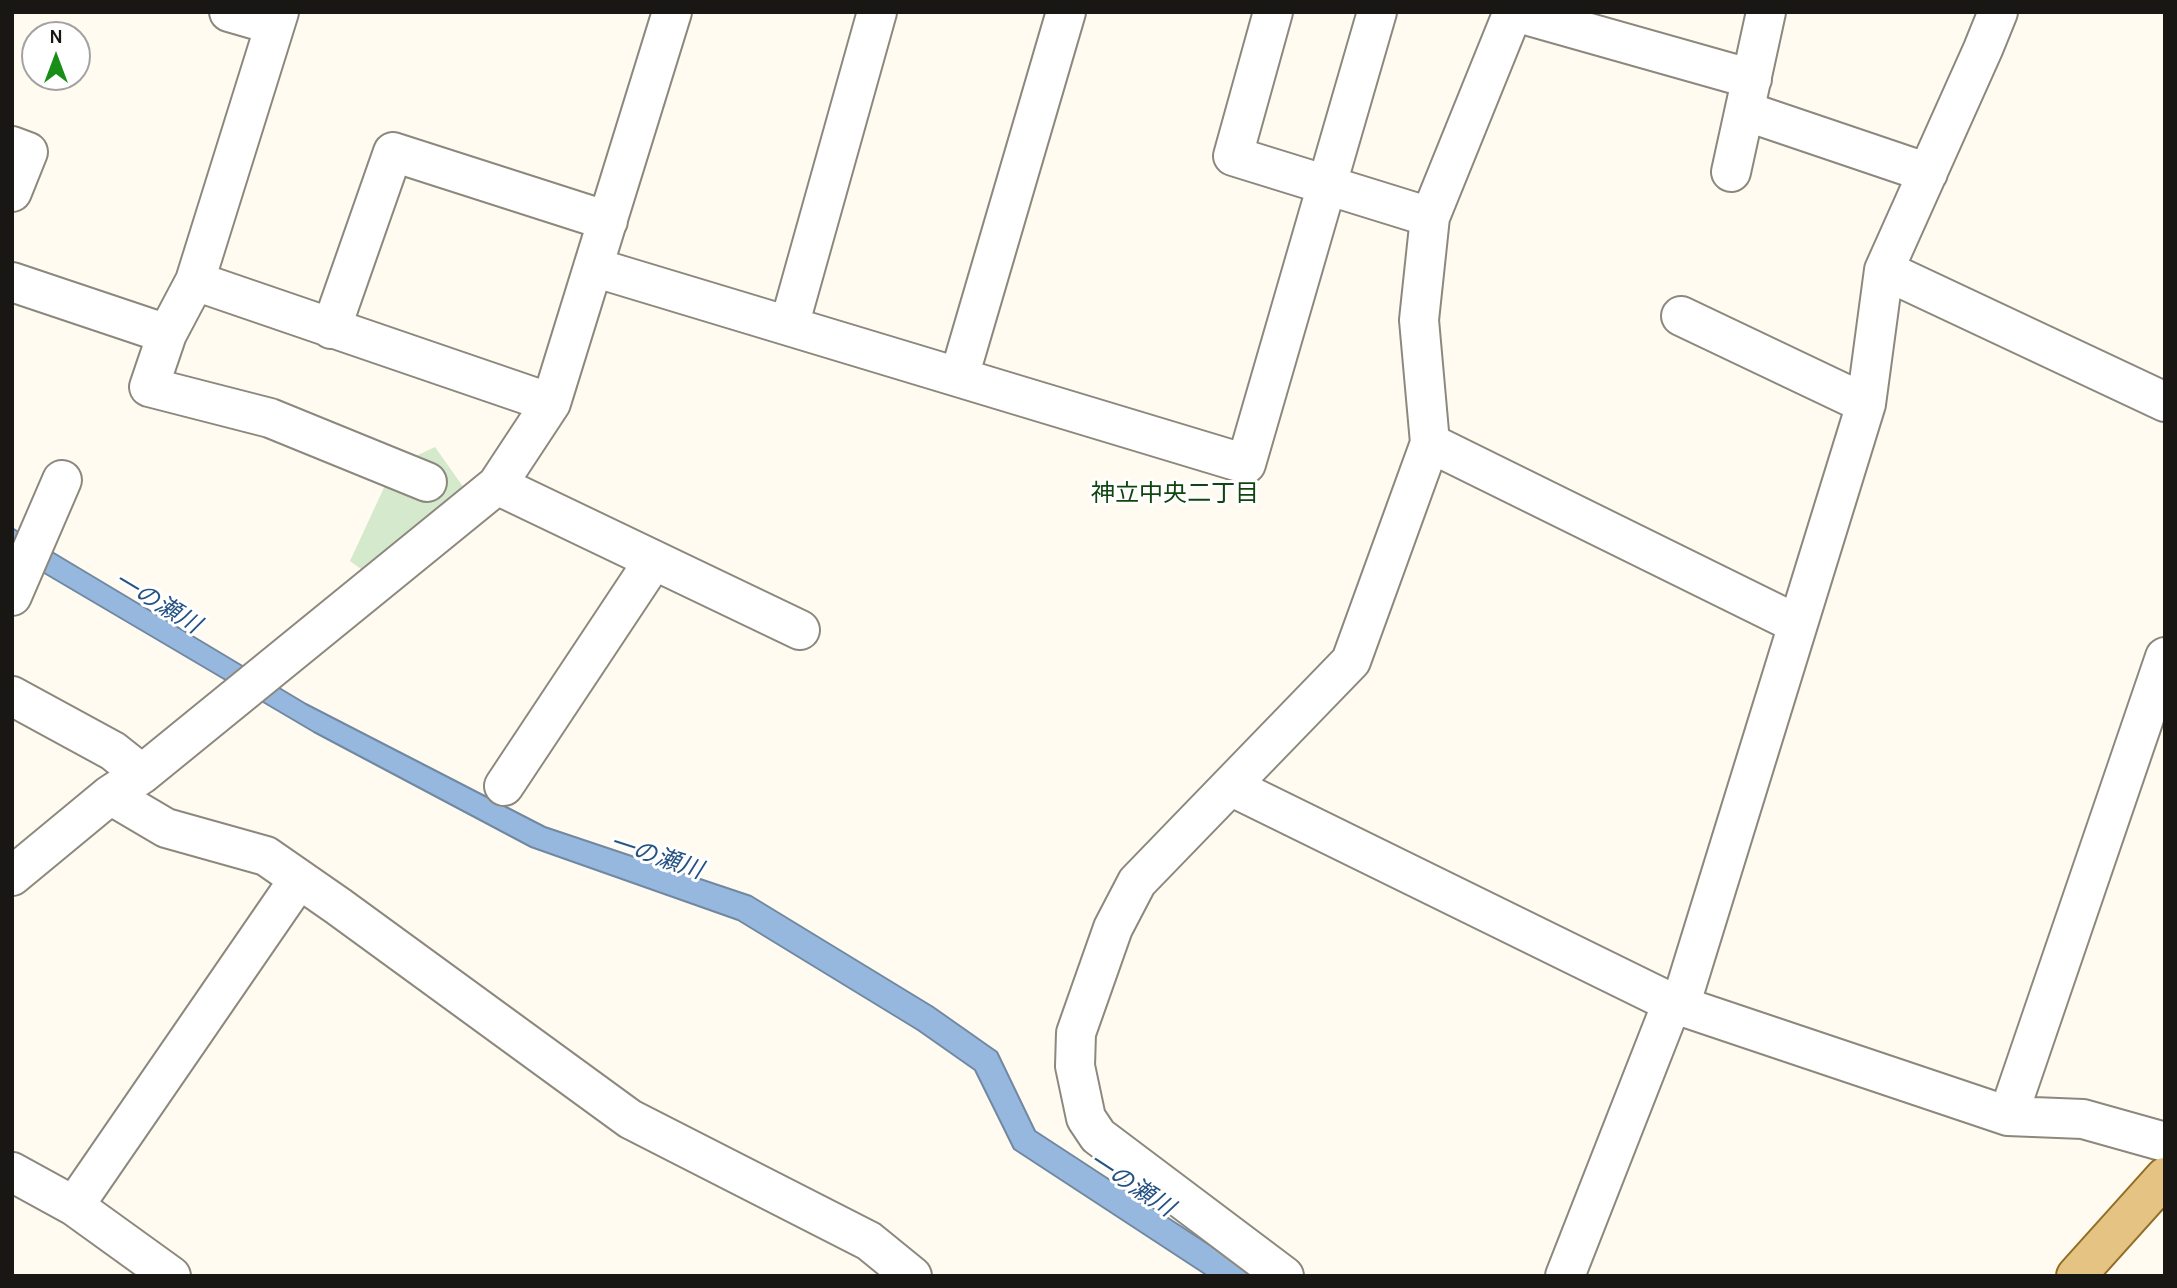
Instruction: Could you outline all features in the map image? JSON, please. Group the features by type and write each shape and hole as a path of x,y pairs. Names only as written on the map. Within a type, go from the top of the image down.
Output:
{"main road":[{"path":"2076,1276 2165,1177"}],"street":[{"path":"229,12 277,18 195,281 167,334 149,387 270,418 427,482"},
{"path":"12,876 110,795 142,774 497,485 551,403 672,12"},
{"path":"789,326 877,12"},
{"path":"959,377 1066,12"},
{"path":"1273,12 1233,156 1430,217"},
{"path":"593,267 1246,464 1377,12"},
{"path":"1284,1276 1098,1136 1086,1118 1075,1066 1076,1033 1113,928 1137,882 1351,661 1430,443 1419,320 1430,217 1514,12 1748,95 1928,173"},
{"path":"1731,172 1766,12"},
{"path":"1565,1276 1672,1003 1685,990 1866,404 1884,270 1997,12"},
{"path":"12,146 28,152 12,192"},
{"path":"331,329 393,152 608,221"},
{"path":"1884,270 2165,402"},
{"path":"195,281 551,403"},
{"path":"12,282 167,334"},
{"path":"1681,316 1866,404"},
{"path":"1430,443 1797,624"},
{"path":"17,585 62,480"},
{"path":"497,485 800,630"},
{"path":"505,786 654,559"},
{"path":"2008,1116 2165,657"},
{"path":"12,696 113,751 142,774"},
{"path":"1230,786 1672,1003 2008,1116 2083,1119 2165,1142"},
{"path":"110,795 166,828 266,856 629,1119 869,1241 912,1276"},
{"path":"74,1206 299,879"},
{"path":"12,1172 74,1206 171,1276"}],"green space":[{"path":"435,447 464,488 373,578 350,561 394,466"}],"water":[{"name":"一の瀬川","path":"12,528 306,704 545,827 751,896 933,1007 997,1052 1035,1131 1257,1276 1208,1276 1014,1149 975,1070 918,1030 738,920 531,847 314,732 12,554"}],"district":[{"name":"神立中央二丁目","path":"1175,494"}]}
